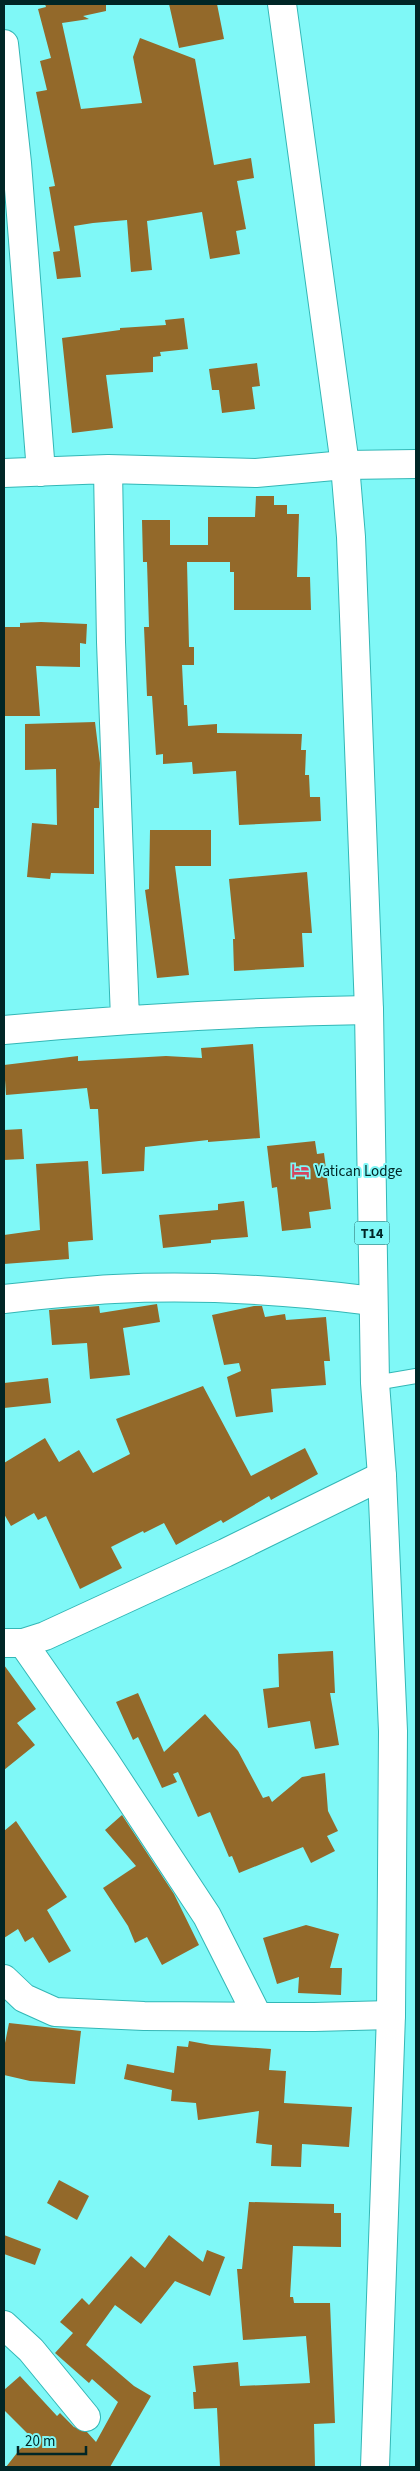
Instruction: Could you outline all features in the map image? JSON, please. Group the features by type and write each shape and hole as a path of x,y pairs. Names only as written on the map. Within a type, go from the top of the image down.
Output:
{"main road":[{"name":"T14","path":"282,4 345,465 351,537 369,1010 375,1382 382,1476 393,1731 391,2015 375,2467"},
{"path":"4,44 22,219 41,472"},
{"path":"4,473 108,469 256,473 345,465 416,464"},
{"path":"108,469 111,642 125,1019"},
{"path":"4,1030 125,1019 369,1010"},
{"path":"4,1299 114,1289 174,1288 311,1293 373,1301"},
{"path":"258,2017 207,1916 105,1760 13,1643 45,1636 225,1553 382,1476"},
{"path":"4,1979 24,1998 55,2012 91,2015 258,2017 391,2015"},
{"path":"4,2325 31,2350 86,2417"}],"lane":[{"path":"375,1382 416,1376"}],"building":[{"path":"45,4 106,4 106,11 83,16 89,19 62,23 81,109 142,103 133,57 140,38 195,59 214,165 251,158 254,178 237,181 246,229 236,231 240,254 210,259 202,212 147,221 152,270 131,272 127,220 93,223 74,226 81,277 57,279 53,252 60,251 49,187 55,186 36,92 47,90 40,61 51,58 38,9 46,7"},
{"path":"169,4 217,4 224,39 179,48"},
{"path":"184,318 188,349 160,352 161,356 153,357 153,372 106,375 113,428 72,433 62,338 120,330 120,328 166,325 165,320"},
{"path":"257,363 260,386 252,387 255,409 222,413 219,390 212,390 209,369"},
{"path":"256,496 274,496 274,505 287,505 287,514 299,514 297,577 310,577 311,610 234,610 234,572 230,572 230,562 187,562 189,647 194,647 194,665 182,665 184,705 187,705 188,726 217,724 217,733 302,734 301,750 306,750 305,775 309,775 310,797 320,797 321,821 239,825 236,771 193,774 192,762 163,764 163,754 156,755 152,696 147,696 144,627 149,627 147,562 143,562 142,520 170,520 170,545 208,545 208,517 255,517"},
{"path":"20,623 87,624 86,644 80,643 80,667 36,666 40,716 4,716 4,627 20,627"},
{"path":"95,722 100,763 99,808 94,808 94,874 51,873 50,879 27,877 32,823 57,825 56,769 25,770 25,724"},
{"path":"150,830 211,830 211,866 175,866 189,975 157,978 145,890 149,889"},
{"path":"307,872 312,933 302,933 304,967 234,971 233,939 235,939 229,879"},
{"path":"253,1044 260,1138 208,1142 208,1140 145,1147 144,1171 102,1174 98,1109 90,1109 87,1088 6,1095 4,1065 78,1056 78,1061 166,1056 202,1058 201,1048"},
{"path":"22,1129 24,1159 4,1160 4,1130"},
{"path":"315,1141 317,1154 324,1153 331,1209 309,1212 311,1228 282,1231 277,1187 272,1188 267,1146"},
{"path":"88,1161 93,1240 68,1242 69,1259 4,1264 4,1235 40,1230 36,1164"},
{"path":"244,1201 248,1237 211,1240 211,1243 163,1248 159,1215 218,1210 218,1204"},
{"path":"157,1304 160,1322 123,1328 130,1375 90,1379 87,1343 52,1345 49,1310 99,1306 100,1313"},
{"path":"262,1306 265,1317 285,1314 286,1320 326,1317 330,1361 324,1361 326,1385 271,1389 273,1412 236,1417 227,1377 241,1371 239,1363 224,1365 212,1315"},
{"path":"48,1378 51,1403 4,1408 4,1383"},
{"path":"203,1386 251,1476 305,1448 318,1474 271,1500 269,1496 223,1523 221,1520 176,1545 164,1523 144,1533 143,1531 111,1547 122,1568 80,1589 46,1516 38,1520 34,1513 11,1526 4,1514 4,1463 45,1438 59,1462 79,1450 93,1473 130,1454 116,1419"},
{"path":"333,1651 335,1693 330,1693 339,1745 315,1749 310,1721 268,1728 263,1689 279,1687 278,1654"},
{"path":"4,1665 36,1709 17,1723 35,1745 4,1770"},
{"path":"138,1693 164,1752 205,1714 238,1751 263,1798 269,1796 272,1802 302,1777 325,1773 328,1811 338,1831 327,1836 335,1851 311,1863 303,1847 239,1873 232,1856 229,1857 210,1812 198,1817 178,1772 173,1774 177,1782 162,1788 138,1737 133,1740 116,1702"},
{"path":"122,1815 174,1894 199,1945 162,1965 147,1937 135,1943 128,1926 103,1888 136,1866 105,1830"},
{"path":"16,1821 67,1897 47,1910 71,1951 49,1963 33,1937 25,1942 18,1929 4,1938 4,1831"},
{"path":"306,1925 339,1934 330,1968 342,1968 341,1995 298,1993 299,1977 277,1984 263,1938"},
{"path":"9,2023 81,2031 75,2084 30,2081 4,2075 4,2048"},
{"path":"189,2041 211,2045 271,2049 269,2070 286,2071 284,2103 352,2107 349,2147 302,2144 301,2167 271,2166 272,2145 256,2143 259,2111 198,2120 196,2103 171,2101 172,2090 124,2079 127,2064 174,2073 177,2046 188,2047"},
{"path":"59,2180 89,2196 77,2220 47,2203"},
{"path":"249,2202 334,2204 334,2213 341,2213 341,2247 293,2246 290,2297 293,2297 294,2303 330,2303 335,2423 314,2424 315,2467 220,2467 217,2408 194,2409 193,2392 196,2392 193,2366 238,2362 240,2386 310,2383 306,2336 243,2340 237,2269 242,2269"},
{"path":"4,2235 41,2249 35,2265 4,2254"},
{"path":"169,2235 203,2262 207,2250 225,2257 210,2296 175,2281 141,2324 115,2305 86,2345 134,2386 151,2396 110,2467 6,2467 20,2449 34,2440 4,2410 4,2390 20,2376 57,2416 60,2413 74,2427 87,2432 96,2442 118,2402 92,2379 89,2383 55,2353 73,2333 60,2322 82,2298 89,2305 131,2256 145,2268"}],"place":[{"name":"Vatican Lodge","path":"301,1171"}]}
